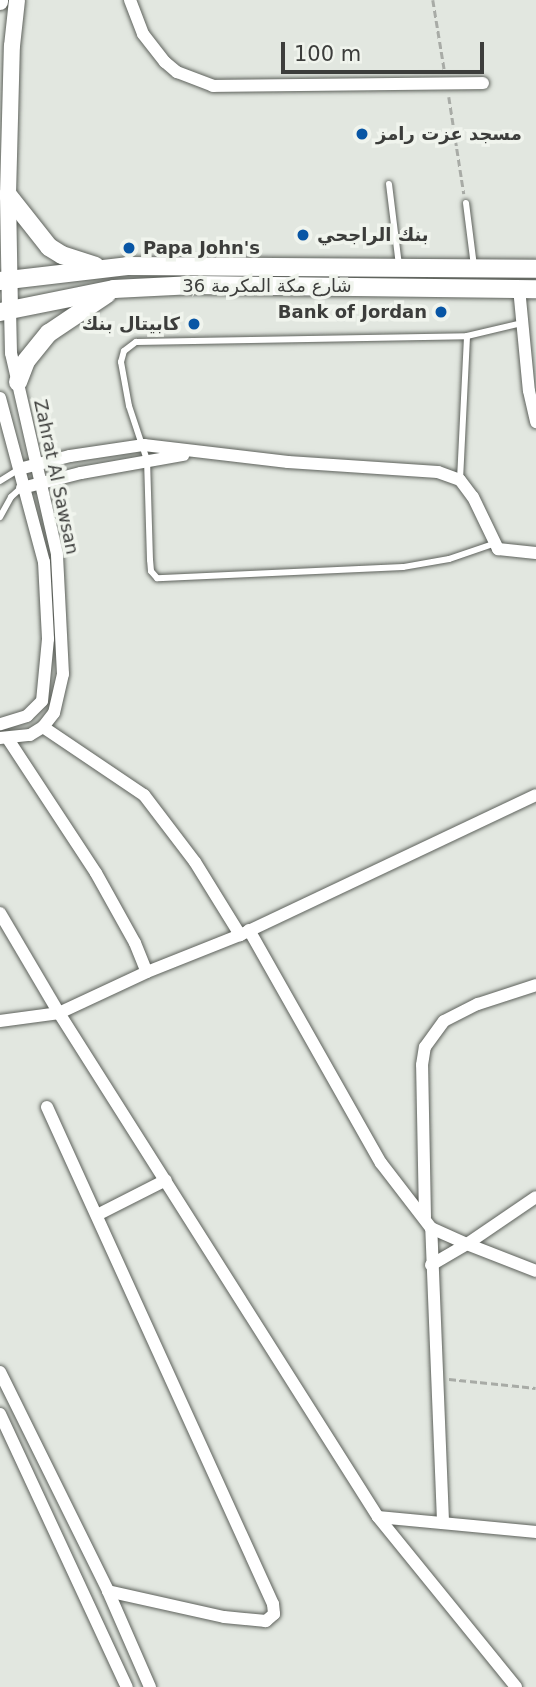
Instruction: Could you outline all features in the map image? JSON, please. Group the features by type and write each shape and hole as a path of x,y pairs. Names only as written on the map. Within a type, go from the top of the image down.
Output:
{"main road":[{"path":"5,311 12,46 18,0"},
{"path":"8,195 23,218 49,247 62,255 102,268"},
{"name":"شارع مكة المكرمة 36","path":"5,280 102,268 198,265 536,269"},
{"name":"شارع مكة المكرمة 36","path":"5,311 114,289 194,285 527,288"},
{"path":"18,382 26,361 49,333 114,289"}],"street":[{"path":"130,0 144,34 165,62 177,72 213,86 483,83"},
{"path":"527,288 524,322 536,422"},
{"name":"Zahrat Al Sawsan","path":"5,311 34,463 57,554 63,656 61,694 54,713 43,727"},
{"path":"0,398 44,562 48,639 45,682 37,709 17,721 0,724"},
{"path":"19,469 34,463 144,445 201,453 438,472 460,480 473,497 493,544 503,551 536,553"},
{"path":"22,488 148,460 201,453"},
{"path":"148,972 96,873 4,738 30,735 43,727 144,795 245,933 381,1163 428,1222 467,1244 536,1271"},
{"path":"0,1021 59,1013 148,972 245,933 536,795"},
{"path":"0,913 59,1013 378,1517 516,1687"},
{"path":"443,1521 422,1065 425,1047 433,1031 444,1021 478,1003 536,985"},
{"path":"47,1107 273,1604 274,1614 266,1621 224,1617 107,1591"},
{"path":"97,1215 166,1180"},
{"path":"431,1265 536,1197"},
{"path":"0,1372 107,1591 150,1687"},
{"path":"0,1414 127,1687"},
{"path":"378,1517 443,1521 536,1532"}],"lane":[{"path":"389,184 399,268"},
{"path":"466,203 475,268"},
{"path":"493,544 449,559 403,567 157,578 152,571 150,560 148,460 129,406 121,362 124,351 136,342 467,336 524,322"},
{"path":"460,480 467,336"},
{"path":"0,481 19,469"},
{"path":"0,517 11,496 22,488"}],"path":[{"path":"433,0 466,203"},
{"path":"436,1378 536,1388"}],"place":[{"name":"مسجد عزت رامز","path":"362,134"},
{"name":"بنك الراجحي","path":"303,235"},
{"name":"Papa John's","path":"129,248"},
{"name":"Bank of Jordan","path":"441,312"},
{"name":"كابيتال بنك","path":"194,324"}]}
